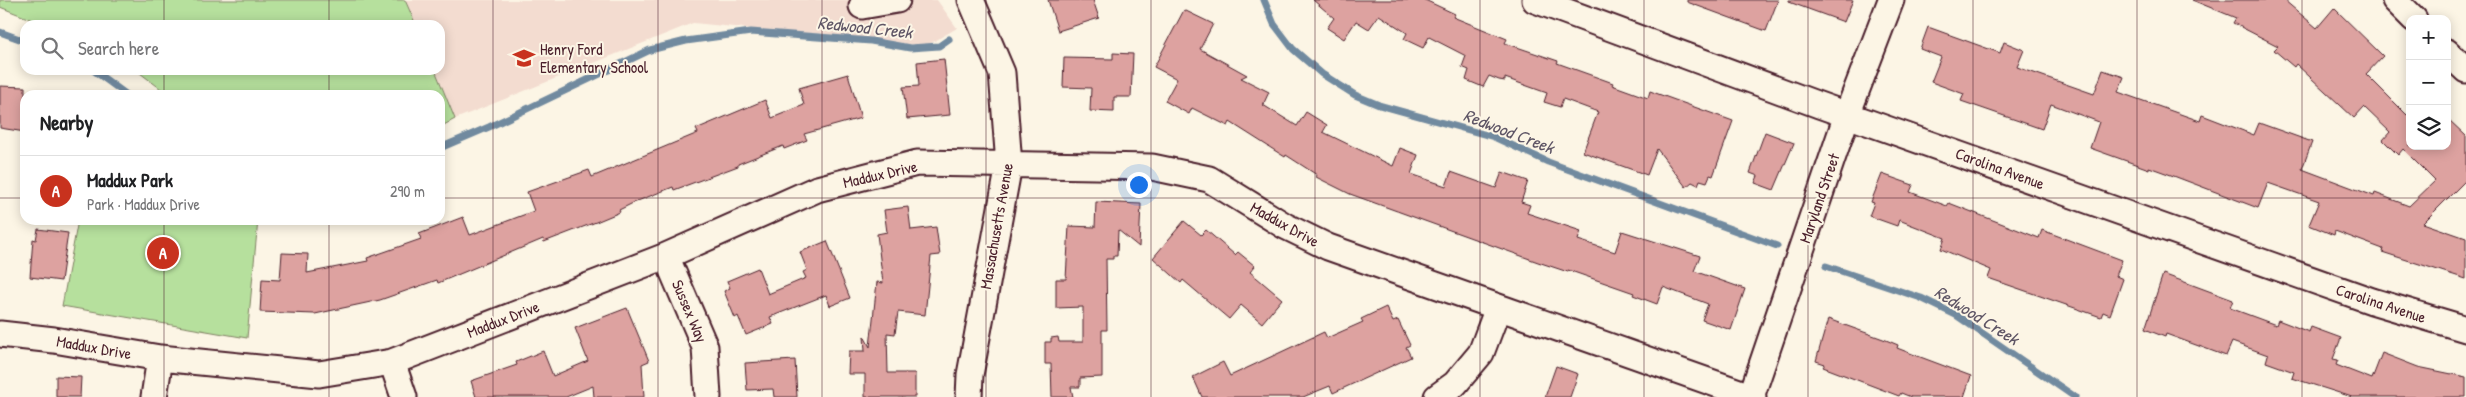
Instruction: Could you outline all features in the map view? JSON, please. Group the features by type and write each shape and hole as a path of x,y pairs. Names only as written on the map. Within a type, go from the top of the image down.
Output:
{"street":[{"path":"862,6 897,0"},
{"name":"Massachusetts Avenue","path":"969,397 970,375 1009,164 1002,72 971,0"},
{"name":"Carolina Avenue","path":"1535,0 1847,115 2372,301 2466,330"},
{"name":"Maryland Street","path":"1752,397 1847,115 1891,0"},
{"path":"2394,0 2410,15"},
{"path":"2451,56 2466,70"},
{"name":"Maddux Drive","path":"0,334 54,340 160,358 319,374 392,362 666,256 817,189 917,163 1152,167 1209,179 1285,226 1328,248 1752,397"},
{"name":"Sussex Way","path":"666,256 705,347 708,397"},
{"path":"1437,397 1455,384 1481,353 1498,308"},
{"path":"154,397 160,358"},
{"path":"392,362 404,397"}],"shaded area":[{"name":"Henry Ford Elementary School","path":"405,0 937,0 957,28 926,46 693,23 455,119 445,90 443,90 437,75 445,75 445,20 414,20"}],"green space":[{"path":"0,0 405,0 414,20 32,20 0,7"},
{"path":"143,75 437,75 443,90 162,90"},
{"path":"445,94 455,119 445,124"},
{"path":"77,225 258,225 247,338 62,306"}],"building":[{"path":"1048,0 1093,0 1099,18 1058,31"},
{"path":"1313,0 1425,0 1455,14 1453,17 1507,39 1505,43 1558,61 1557,63 1648,98 1650,91 1733,121 1713,176 1710,175 1707,182 1700,180 1698,185 1692,182 1686,187 1657,149 1647,175 1583,152 1598,112 1563,99 1560,107 1544,102 1547,93 1505,78 1505,81 1489,76 1483,87 1466,80 1469,70 1462,67 1466,56 1429,37 1423,48 1404,39 1407,33 1379,15 1369,29 1356,21 1344,39 1327,28 1334,18"},
{"path":"1687,0 1778,0 1766,31 1687,2"},
{"path":"1789,0 1853,0 1844,22 1789,2"},
{"path":"2192,0 2284,0 2317,28 2334,8 2383,56 2366,74 2406,114 2406,150 2451,150 2451,122 2466,136 2466,180 2423,223 2466,238 2466,279 2382,252 2383,249 2335,231 2334,235 2309,225 2319,201 2268,183 2258,208 2149,167 2149,169 2090,148 2099,122 2051,104 2042,129 1961,101 1964,94 1931,82 1941,57 1920,49 1928,27 2000,53 2004,42 2024,50 2017,67 2094,94 2103,70 2124,77 2118,92 2200,121 2202,115 2254,135 2259,123 2312,142 2302,169 2374,196 2375,193 2409,206 2435,181 2403,149 2398,155 2383,140 2390,132 2364,107 2354,118 2296,64 2294,67 2274,50 2278,46 2233,23 2236,18"},
{"path":"1184,10 1213,24 1200,49 1247,75 1241,78 1269,92 1263,105 1297,126 1306,112 1327,125 1323,132 1393,166 1400,148 1418,155 1411,174 1446,186 1451,172 1496,188 1502,172 1528,181 1521,202 1530,205 1527,213 1581,231 1578,240 1615,252 1622,231 1700,256 1694,271 1745,289 1731,330 1702,320 1708,304 1663,287 1657,304 1633,295 1634,293 1568,270 1568,272 1538,262 1350,194 1316,177 1317,175 1286,155 1285,157 1230,122 1228,126 1192,108 1189,114 1165,101 1177,79 1154,67"},
{"path":"1113,53 1133,54 1131,97 1114,97 1114,112 1090,111 1091,88 1063,87 1064,58 1113,59"},
{"path":"944,59 950,115 907,119 903,87 919,86 917,62"},
{"path":"848,74 861,118 804,134 807,140 784,149 783,146 738,164 738,166 674,190 673,187 635,202 619,210 620,212 596,222 544,242 543,239 438,283 437,280 380,300 315,314 260,312 262,279 280,280 282,253 308,254 307,273 368,261 367,258 421,239 419,234 463,217 470,235 534,211 527,192 589,170 592,177 698,133 696,129 765,100 772,118 804,105 799,88"},
{"path":"0,86 25,87 25,90 20,90 20,131 0,128"},
{"path":"1765,132 1794,143 1774,190 1755,183 1758,176 1750,173"},
{"path":"1882,174 1913,185 1910,192 1947,206 1949,203 2039,238 2042,230 2122,260 2116,276 2123,279 2110,315 2103,312 2101,317 1988,278 1991,270 1941,249 1945,238 1899,220 1897,226 1869,216 1874,203 1871,202"},
{"path":"1096,202 1141,204 1139,247 1118,230 1117,256 1113,256 1113,259 1106,259 1107,330 1102,330 1102,377 1080,378 1080,387 1071,387 1073,397 1052,397 1051,364 1045,364 1045,342 1051,342 1051,338 1058,337 1059,342 1083,342 1083,307 1056,308 1056,279 1066,279 1069,226 1095,227"},
{"path":"908,207 911,230 936,227 940,255 931,256 925,315 898,312 895,334 887,333 888,373 915,373 915,397 865,397 865,374 848,374 849,351 865,351 864,336 870,347 877,282 883,283 877,234 887,232 884,210"},
{"path":"1184,221 1201,235 1206,230 1235,255 1238,252 1255,266 1250,272 1282,299 1262,323 1241,305 1229,319 1183,280 1181,283 1153,258"},
{"path":"38,229 68,233 61,281 30,277 33,239 36,240"},
{"path":"827,241 850,298 830,306 826,295 770,317 773,324 746,335 738,316 735,318 724,291 730,288 727,281 758,268 768,294 806,278 803,272 807,270 800,252"},
{"path":"2163,274 2233,300 2230,308 2276,325 2278,320 2309,332 2311,327 2341,338 2333,359 2338,360 2336,365 2372,379 2382,353 2418,367 2466,377 2466,397 2352,397 2292,378 2294,372 2266,362 2268,355 2232,342 2226,356 2166,334 2165,337 2145,329"},
{"path":"1386,307 1393,322 1398,320 1410,345 1406,347 1411,357 1333,393 1330,386 1303,397 1202,397 1193,377 1223,362 1230,376 1324,332 1327,338 1363,322 1361,319"},
{"path":"627,308 649,361 642,364 644,397 594,397 593,386 566,397 476,397 471,381 517,365 516,362 543,351 553,376 588,361 575,328"},
{"path":"1828,319 1886,340 1898,345 1897,348 1971,376 1964,397 1911,397 1901,393 1899,396 1823,367 1825,364 1816,361"},
{"path":"795,360 797,397 774,397 773,389 747,390 745,363"},
{"path":"1556,366 1578,374 1570,397 1545,397"},
{"path":"56,376 81,377 80,397 56,397"}],"waterway":[{"name":"Redwood Creek","path":"1264,0 1274,24 1293,49 1322,74 1355,95 1379,105 1494,137 1548,162 1777,246"},
{"name":"Redwood Creek","path":"0,32 20,39"},
{"name":"Redwood Creek","path":"445,146 489,127 650,50 686,41 751,32 871,41 910,48 939,46 949,39"},
{"name":"Redwood Creek","path":"100,75 120,90"},
{"name":"Redwood Creek","path":"1826,266 1921,298 1956,315 2075,397"}],"place":[{"name":"Henry Ford Elementary School","path":"524,58"},
{"name":"Maddux Park","path":"163,253"}]}
